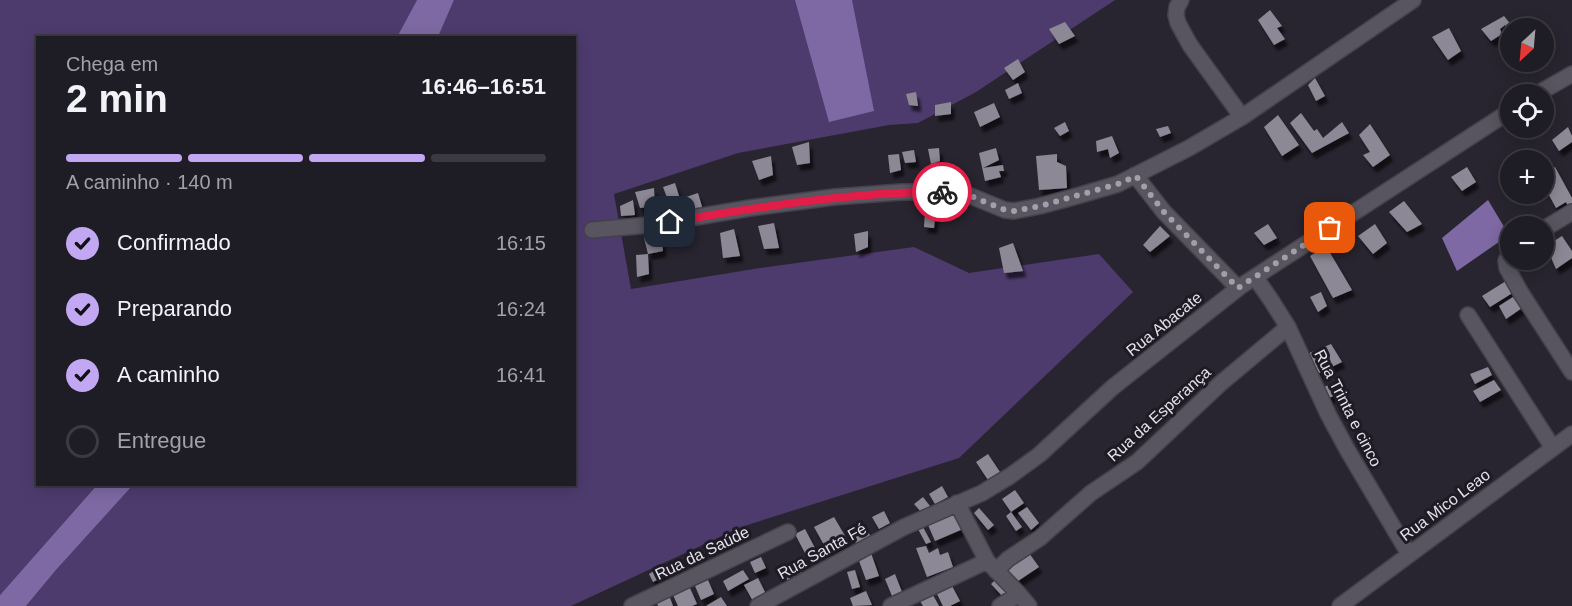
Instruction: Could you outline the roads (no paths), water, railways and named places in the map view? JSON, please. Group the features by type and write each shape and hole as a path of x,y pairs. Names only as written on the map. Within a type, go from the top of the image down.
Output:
{"street":[{"path":"592,230 649,225 834,197 901,192 961,192 1005,210 1014,211 1040,206 1118,184 1189,148 1242,117 1413,0"},
{"path":"1179,4 1176,15 1191,45 1242,117"},
{"path":"1554,84 1572,74"},
{"name":"Rua Abacate","path":"904,527 982,493 1010,476 1039,455 1113,387 1238,288 1500,118"},
{"path":"1136,176 1164,212 1238,288"},
{"path":"1554,223 1572,212"},
{"path":"1508,270 1572,372"},
{"name":"Rua Trinta e cinco","path":"1255,278 1288,327 1338,433 1409,555"},
{"path":"1468,315 1553,447"},
{"name":"Rua da Esperança","path":"891,606 1008,559 1040,538 1091,493 1137,462 1221,383 1288,327"},
{"name":"Rua Mico Leao","path":"1340,606 1572,434"},
{"path":"957,503 991,566 1024,600"},
{"name":"Rua Santa Fé","path":"758,606 904,527"},
{"name":"Rua da Saúde","path":"632,606 788,532"},
{"path":"1000,606 1024,600"}]}
